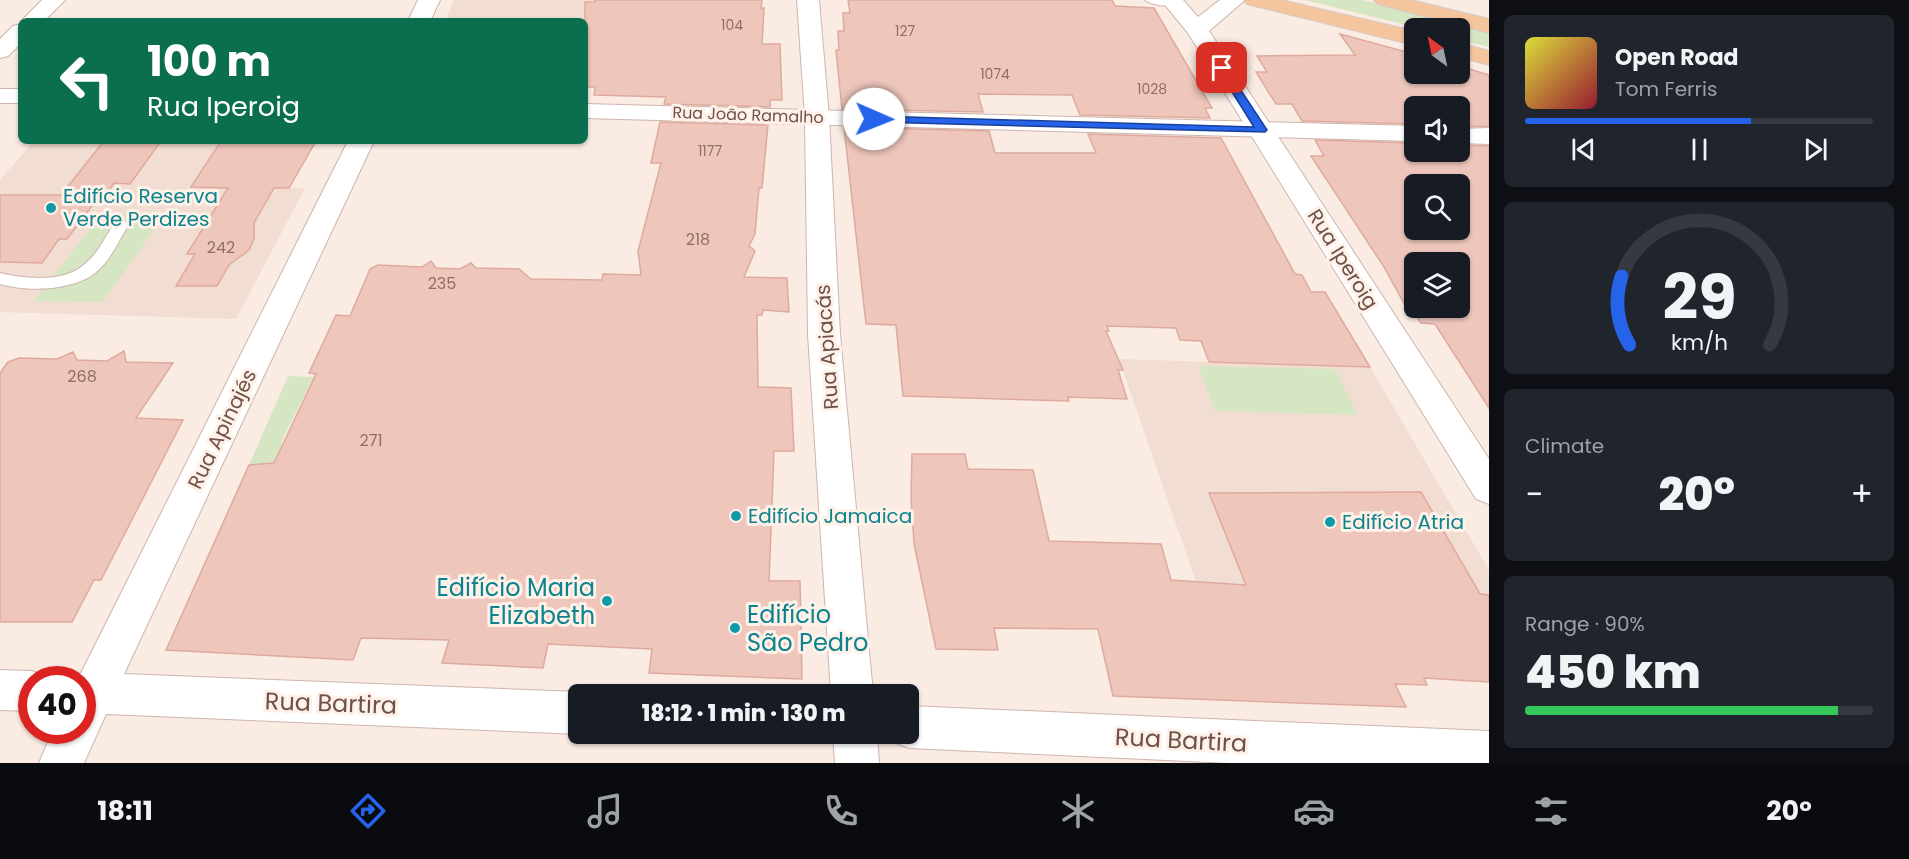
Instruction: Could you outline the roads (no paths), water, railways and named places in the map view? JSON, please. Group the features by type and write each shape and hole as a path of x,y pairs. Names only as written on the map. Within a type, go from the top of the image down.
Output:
{"main road":[{"path":"1254,0 1404,36"},
{"path":"1384,0 1489,26"},
{"path":"1470,53 1489,58"}],"street":[{"path":"35,18 54,0"},
{"path":"420,18 429,0"},
{"path":"1197,30 1216,12 1234,0"},
{"name":"Rua Iperoig","path":"1173,1 1197,30 1489,489"},
{"name":"Rua Apiacás","path":"813,2 824,334 851,684"},
{"path":"0,51 18,34"},
{"path":"0,96 18,96"},
{"name":"Rua João Ramalho","path":"588,111 1404,134"},
{"path":"1470,136 1489,136"},
{"name":"Rua Apinajés","path":"96,683 360,144"},
{"path":"0,690 18,691"},
{"name":"Rua Bartira","path":"96,708 568,713"},
{"name":"Rua Bartira","path":"919,727 1489,753"},
{"name":"Rua Apinajés","path":"61,763 69,744"},
{"path":"856,744 857,763"}],"lane":[{"path":"1151,0 1173,1"},
{"path":"0,278 9,283 32,283 72,278 89,270 122,224"}],"place":[{"name":"Edifício Reserva Verde Perdizes","path":"51,208"},
{"name":"Edifício Jamaica","path":"736,516"},
{"name":"Edifício Atria","path":"1330,522"},
{"name":"Edifício Maria Elizabeth","path":"607,601"},
{"name":"Edifício São Pedro","path":"735,628"}]}
